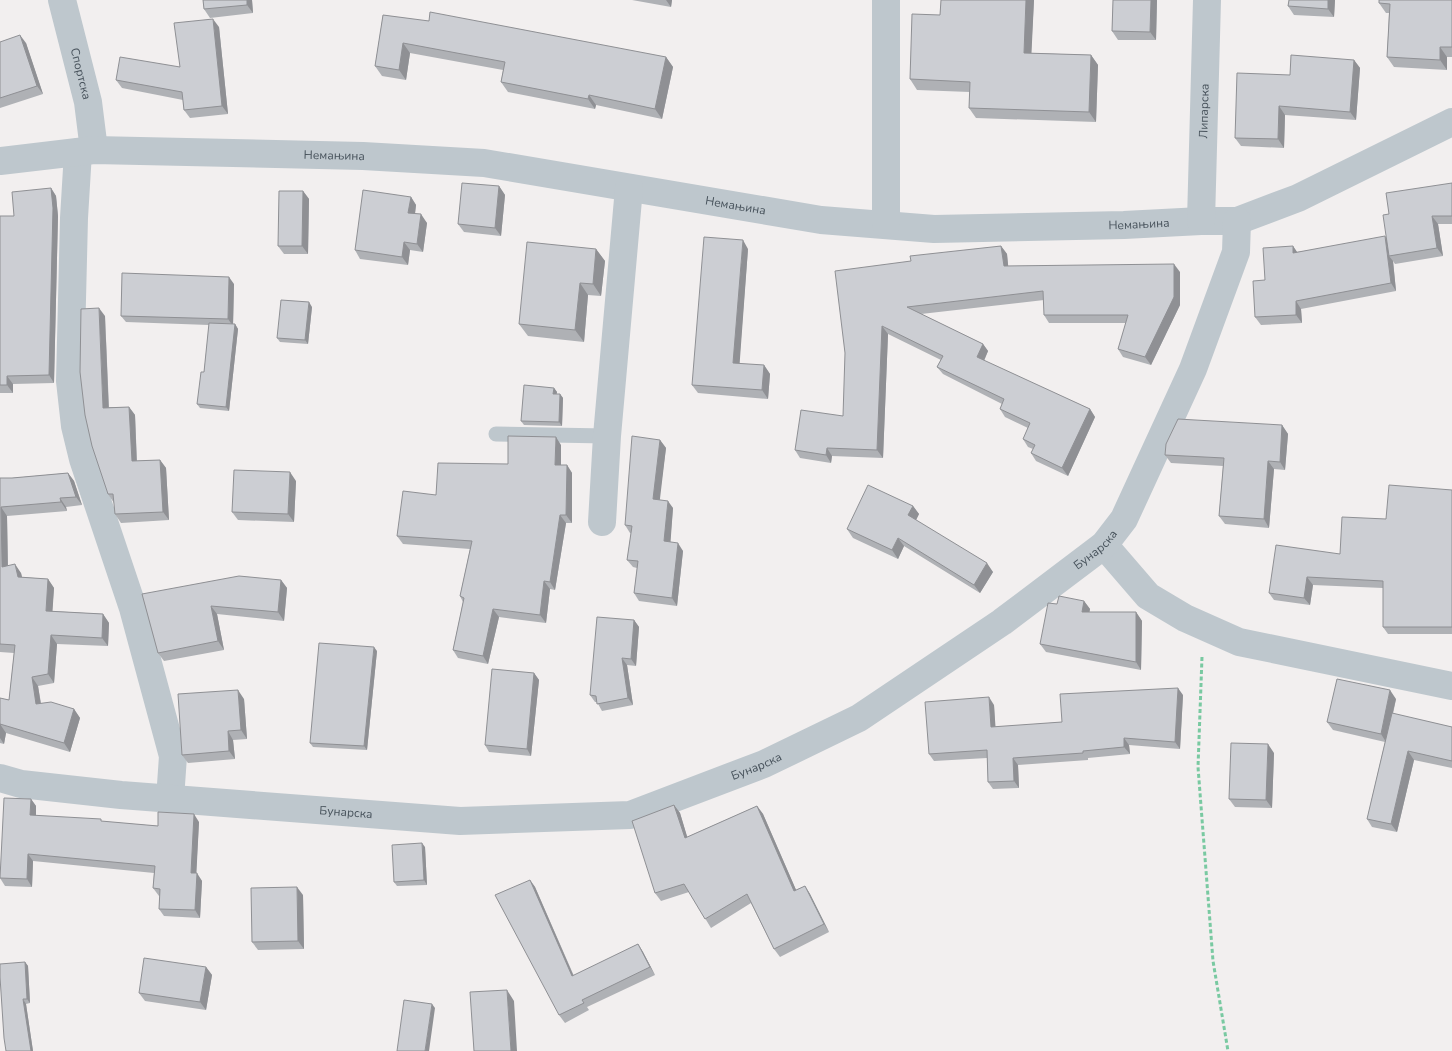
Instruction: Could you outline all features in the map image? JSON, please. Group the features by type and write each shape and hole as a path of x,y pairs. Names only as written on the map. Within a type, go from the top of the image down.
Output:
{"street":[{"name":"Спортска","path":"62,0 88,102 86,151 74,218 70,381 72,406 83,459 132,608 173,756 170,799"},
{"path":"886,0 886,224"},
{"name":"Липарска","path":"1201,221 1207,0"},
{"name":"Немањина","path":"0,161 86,151 363,156 484,164 821,220 934,228 1124,225 1237,221 1298,198 1452,122"},
{"path":"602,522 607,436 629,188"},
{"name":"Бунарска","path":"0,778 21,784 170,799 460,821 630,815 764,764 859,718 1002,622 1104,545 1124,519 1193,369 1236,252 1237,221"},
{"path":"1104,545 1148,596 1185,618 1239,642 1452,686"}],"lane":[{"path":"496,434 607,436"}],"path":[{"path":"1204,627 1198,767 1213,961 1228,1051"}],"building":[{"path":"203,0 247,0 247,5 204,9"},
{"path":"941,0 1026,0 1024,53 1091,55 1089,112 969,108 970,82 910,79 912,14 940,15"},
{"path":"1113,0 1151,0 1150,32 1112,31"},
{"path":"1289,0 1328,0 1328,9 1288,6"},
{"path":"1379,0 1452,0 1452,47 1440,47 1440,60 1387,57 1390,4 1379,3"},
{"path":"430,12 666,57 655,109 589,95 588,99 501,82 505,62 403,43 399,70 375,66 383,15 429,21"},
{"path":"213,19 222,106 184,110 182,92 116,80 120,57 180,67 174,23"},
{"path":"20,35 37,86 0,98 0,42"},
{"path":"1291,55 1354,60 1350,112 1279,106 1278,139 1235,138 1237,73 1290,75"},
{"path":"462,183 499,186 495,228 458,224"},
{"path":"1452,183 1452,216 1432,216 1437,248 1389,256 1383,215 1389,214 1386,193"},
{"path":"51,188 53,208 49,375 7,376 7,385 0,385 0,216 14,216 12,192"},
{"path":"363,190 411,197 408,213 421,214 417,244 404,242 402,257 355,250"},
{"path":"279,191 303,191 302,246 278,246"},
{"path":"1385,236 1391,283 1296,301 1296,315 1255,317 1253,281 1265,280 1263,248 1293,246 1293,253"},
{"path":"704,237 743,240 733,363 764,365 762,390 692,385"},
{"path":"527,242 596,249 593,284 580,283 575,330 519,324"},
{"path":"1001,246 1004,266 1174,264 1174,297 1145,357 1118,349 1128,315 1044,315 1043,291 907,307 983,344 977,357 1090,409 1062,468 1031,453 1035,445 1023,439 1030,423 1000,409 1004,399 937,367 943,356 882,326 877,450 827,448 826,455 795,450 801,410 843,416 845,353 835,271 911,261 910,256"},
{"path":"122,273 229,277 228,319 121,316"},
{"path":"281,300 309,302 305,340 277,338"},
{"path":"99,308 103,408 129,407 132,461 160,460 163,512 115,514 113,494 108,494 92,446 85,415 80,372 81,309"},
{"path":"209,323 235,324 226,407 197,404 201,372 204,372"},
{"path":"524,385 554,388 553,394 560,394 559,422 521,421"},
{"path":"1178,419 1282,425 1280,462 1268,461 1264,519 1219,516 1224,458 1165,455 1166,444"},
{"path":"508,436 556,437 555,465 567,465 566,515 560,515 550,582 544,581 540,615 493,609 483,656 453,650 464,598 460,596 472,541 397,536 403,491 436,495 438,463 508,464"},
{"path":"632,436 660,440 653,499 668,501 664,541 678,543 672,598 634,593 638,561 627,560 632,526 625,525"},
{"path":"234,470 290,472 288,514 232,512"},
{"path":"68,473 76,497 60,498 61,502 1,507 2,567 15,564 18,577 48,579 46,611 103,614 102,638 51,635 48,674 32,677 36,704 51,702 74,709 64,743 0,724 0,698 9,700 15,645 0,644 0,478"},
{"path":"868,485 913,506 908,515 987,563 974,585 898,538 892,550 847,529"},
{"path":"1389,485 1452,490 1452,627 1383,627 1383,581 1307,577 1304,598 1269,593 1276,545 1340,554 1342,517 1386,519"},
{"path":"239,576 281,580 278,612 211,606 218,641 158,653 142,594"},
{"path":"1059,596 1084,601 1082,612 1136,612 1136,662 1040,644 1048,603 1057,604"},
{"path":"597,617 634,620 631,659 622,658 628,698 597,704 596,696 590,695"},
{"path":"319,643 374,647 364,746 310,743"},
{"path":"492,669 534,673 527,749 485,745"},
{"path":"1337,679 1390,690 1381,734 1327,722"},
{"path":"1178,688 1175,742 1124,738 1124,747 1083,751 1083,753 1013,758 1014,781 988,782 987,750 929,754 925,702 989,697 991,727 1062,722 1060,694"},
{"path":"238,690 241,730 228,731 229,751 182,755 178,694"},
{"path":"1392,713 1452,727 1452,761 1408,751 1391,824 1367,819"},
{"path":"1231,743 1268,744 1266,800 1229,799"},
{"path":"4,798 31,799 30,815 101,819 101,821 158,826 158,812 194,814 191,873 197,873 195,910 159,909 160,889 153,888 155,866 28,854 27,879 0,878"},
{"path":"674,805 685,838 757,806 794,891 805,886 824,924 774,949 747,894 705,919 684,884 655,893 632,821"},
{"path":"422,843 424,880 394,882 392,845"},
{"path":"530,880 572,976 638,944 650,967 582,1000 584,1003 559,1015 495,895"},
{"path":"297,887 298,941 252,942 251,888"},
{"path":"144,958 206,967 200,1002 139,993"},
{"path":"25,962 27,999 23,999 31,1051 6,1051 0,964"},
{"path":"507,990 511,1051 474,1051 470,992"},
{"path":"404,1000 432,1004 425,1051 397,1051"}]}
